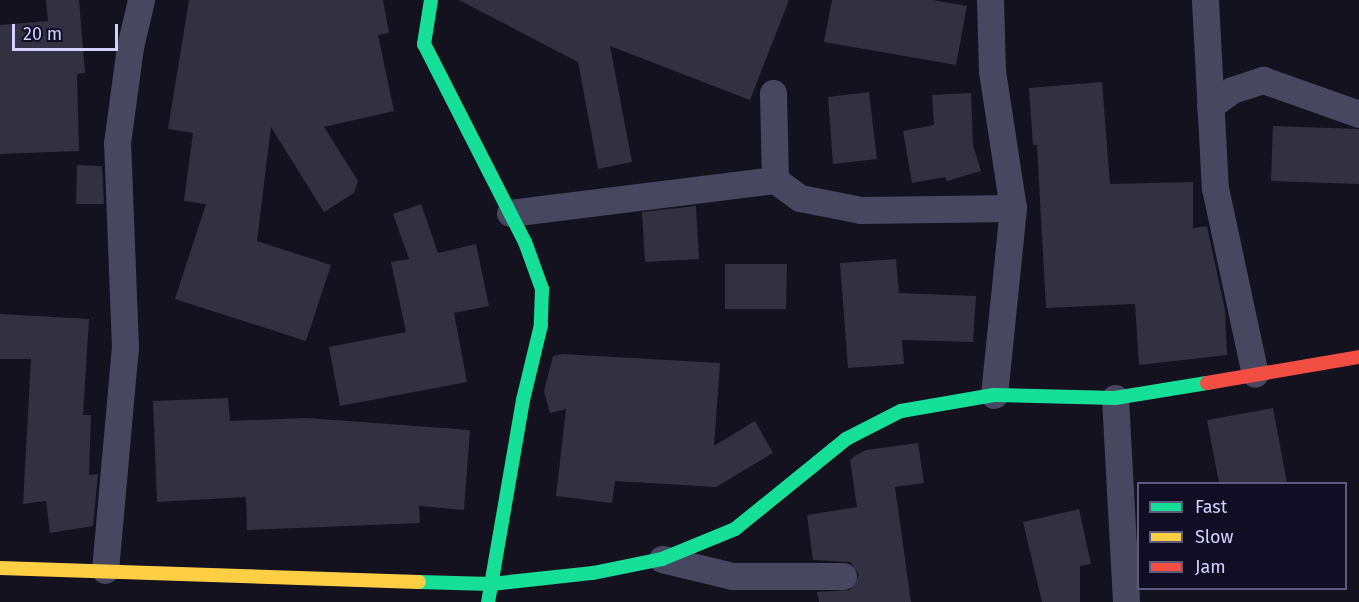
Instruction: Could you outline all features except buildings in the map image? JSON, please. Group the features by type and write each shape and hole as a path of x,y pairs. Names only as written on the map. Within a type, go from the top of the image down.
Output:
{"street":[{"path":"105,570 125,348 117,143 130,47 141,0"},
{"path":"431,0 424,44 525,242 542,289 541,325 523,400 488,602"},
{"path":"990,0 992,71 1013,208 994,395"},
{"path":"1205,0 1215,188 1255,374"},
{"path":"1210,106 1232,90 1263,80 1359,114"},
{"path":"773,93 775,180"},
{"path":"510,213 775,180 800,198 861,210 1013,208"},
{"path":"0,568 491,584 593,573 662,559 735,529 846,439 901,411 994,395 1114,398 1359,357"},
{"path":"1114,398 1126,602"},
{"path":"662,559 733,576 843,576"}],"traffic: fast":[{"path":"431,0 424,44 525,242 542,289 541,325 523,400 488,602"},
{"path":"419,582 491,584 593,573 662,559 735,529 846,439 901,411 994,395 1115,398 1207,383"}],"traffic: slow":[{"path":"0,568 419,582"}],"traffic: jam":[{"path":"1207,383 1359,357"}]}
